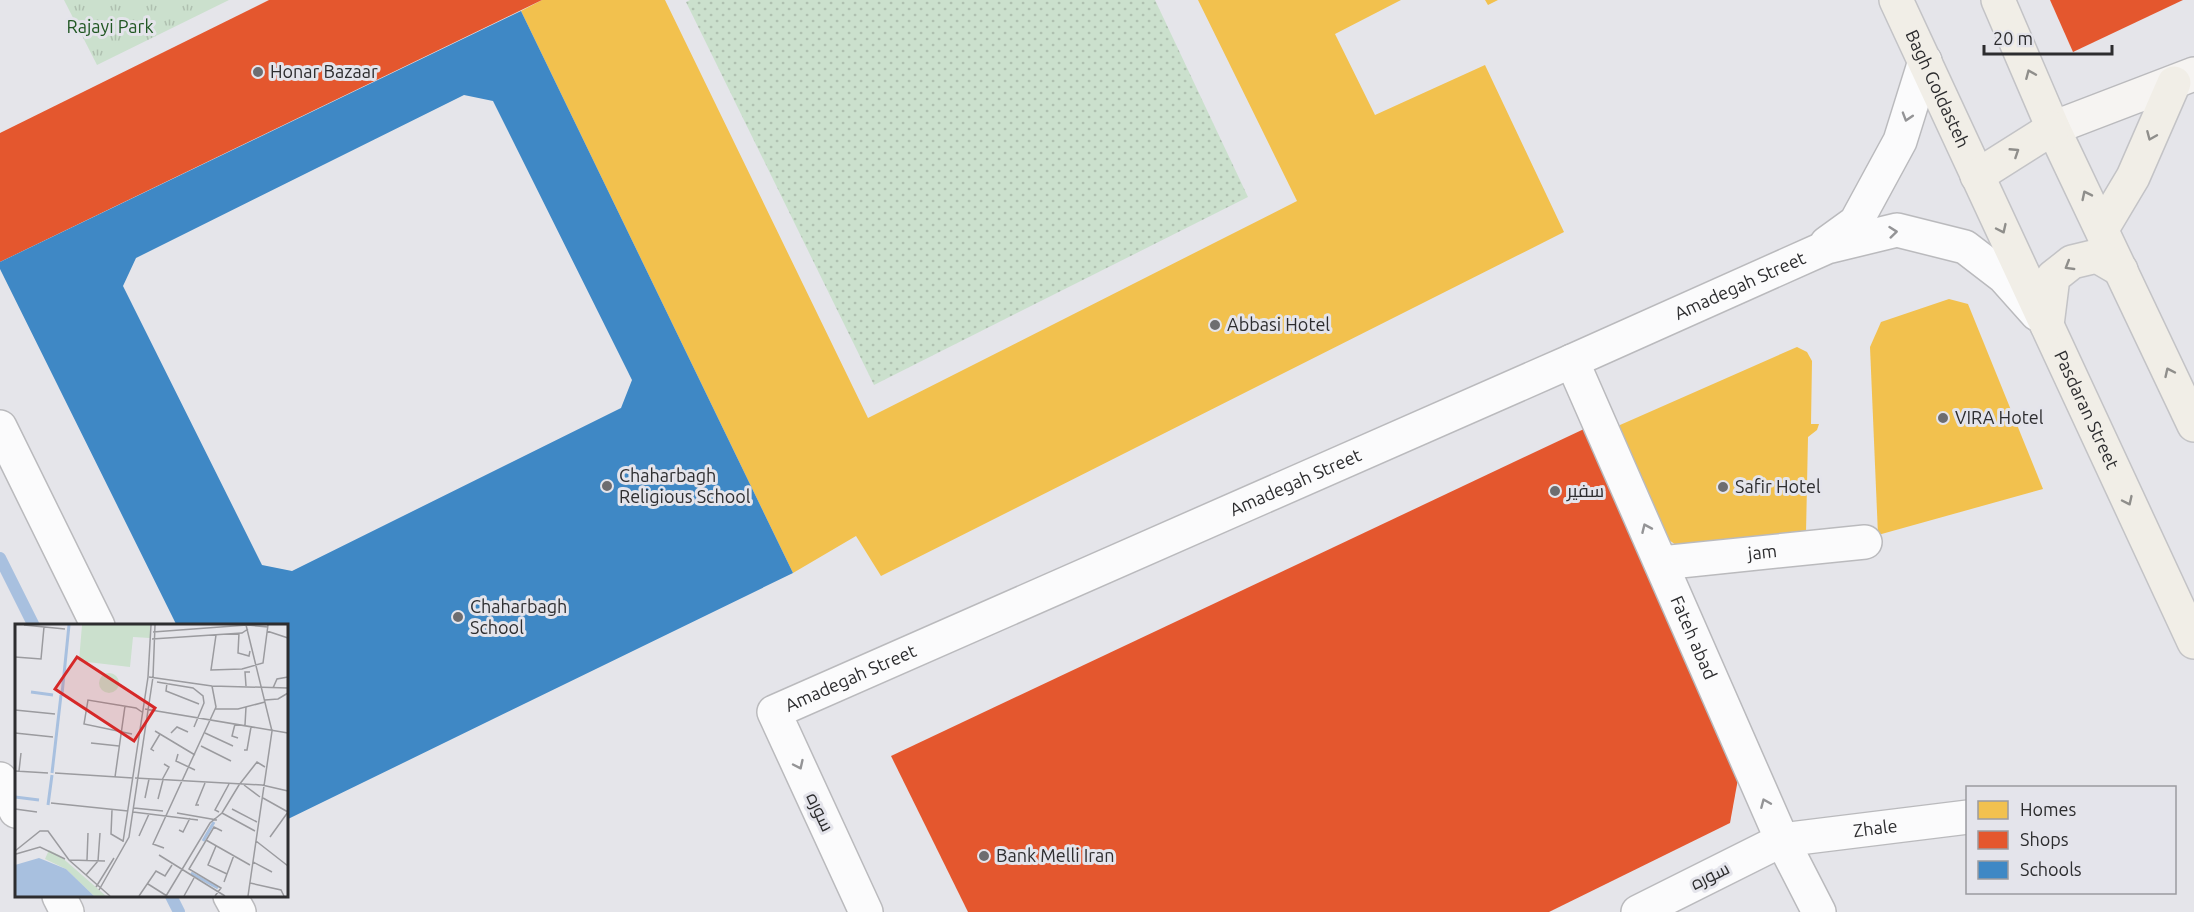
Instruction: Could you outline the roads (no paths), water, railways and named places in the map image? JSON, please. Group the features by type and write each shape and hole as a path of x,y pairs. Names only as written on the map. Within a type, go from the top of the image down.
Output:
{"main road":[{"name":"Bagh Goldasteh","path":"1896,0 1977,176"},
{"path":"1998,0 2053,128 2194,425"},
{"path":"1977,176 2053,128 2184,78"},
{"path":"2102,229 2133,177 2184,78"},
{"name":"Pasdaran Street","path":"1977,176 2194,642"},
{"path":"2047,325 2053,277 2073,262 2097,256 2121,270"}],"street":[{"name":"Amadegah Street","path":"1816,251 1856,222 1900,141 1925,61"},
{"name":"Amadegah Street","path":"774,712 1827,247 1897,230 1965,247 2004,277 2047,325"},
{"name":"Fateh abad","path":"1572,361 1782,840 1819,912"},
{"path":"0,427 97,624"},
{"name":"jam","path":"1661,562 1864,542"},
{"name":"سوره","path":"774,712 866,912"},
{"path":"0,779 15,810"},
{"name":"Zhale","path":"1782,840 1966,817"},
{"name":"سوره","path":"1638,912 1782,840"},
{"path":"60,897 67,912"},
{"path":"232,897 239,912"}],"waterway":[{"path":"0,558 33,624"},
{"path":"172,897 179,912"}],"place":[{"name":"Honar Bazaar","path":"258,72"},
{"name":"Abbasi Hotel","path":"1215,325"},
{"name":"VIRA Hotel","path":"1943,418"},
{"name":"Chaharbagh Religious School","path":"607,486"},
{"name":"Safir Hotel","path":"1723,487"},
{"name":"سفیر","path":"1555,491"},
{"name":"Chaharbagh School","path":"458,617"},
{"name":"Bank Melli Iran","path":"984,856"}],"park label":[{"name":"Rajayi Park","path":"110,27"}]}
